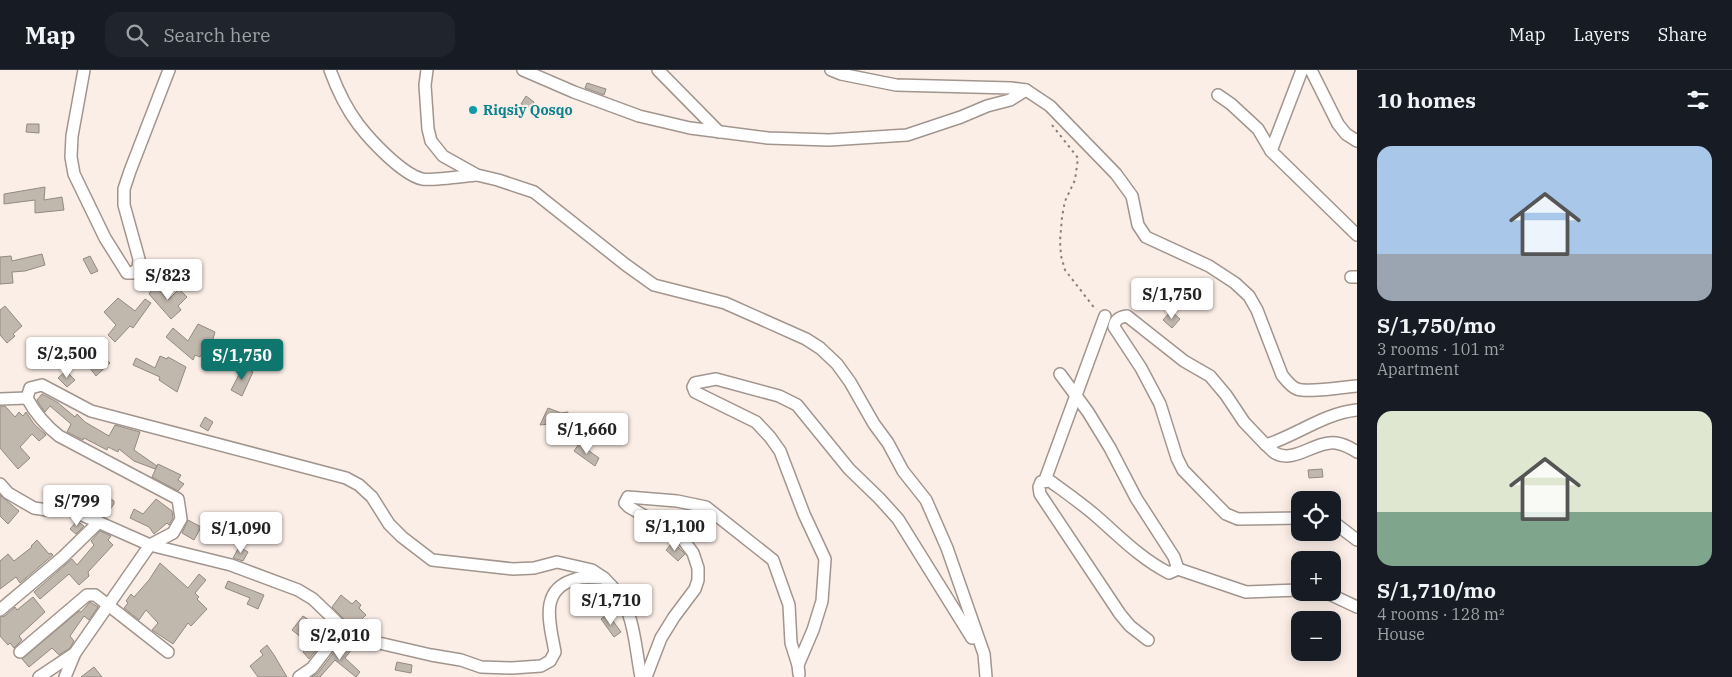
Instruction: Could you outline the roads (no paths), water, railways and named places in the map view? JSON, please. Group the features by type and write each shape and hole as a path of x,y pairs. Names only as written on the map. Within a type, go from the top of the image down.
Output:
{"street":[{"path":"84,70 72,136 71,157 74,174 105,238 127,273 133,274 138,268 139,259 124,205 124,189 169,70"},
{"path":"330,70 337,89 358,124 387,155 410,174 424,180 477,175"},
{"path":"427,70 425,85 431,141 443,156 477,175 534,192 626,266 654,285 725,303 806,339 820,348 836,364 850,382 903,471 926,500 947,548 984,654 986,677"},
{"path":"523,70 574,92 639,116 690,128 768,138 829,140 907,135 987,106 1010,100 1026,90"},
{"path":"658,70 719,132"},
{"path":"831,70 841,74 896,85 1026,90 1050,106 1116,174 1132,196 1138,225 1146,237 1209,266 1235,283 1249,296 1257,310 1282,375 1289,383 1297,389 1310,390 1357,386"},
{"path":"1271,151 1302,70"},
{"path":"1311,70 1338,124 1346,134 1357,141"},
{"path":"1218,95 1231,104 1258,129 1271,151 1357,235"},
{"path":"1105,316 1077,397 1045,480 1041,482 1039,487 1040,494 1120,614 1130,626 1148,640"},
{"path":"1291,518 1238,519 1226,514 1183,470 1177,458 1160,404 1141,368 1114,327 1115,322 1120,317 1127,316 1184,361 1210,376 1226,395 1244,422 1275,453 1284,456 1292,455 1313,447 1335,443 1357,452"},
{"path":"1060,374 1110,448 1136,498 1174,557 1178,569"},
{"path":"799,673 822,601 825,559 804,514 780,451 756,422 695,392 692,387 700,381 716,379 779,396 797,405 849,469 898,519 965,625 985,661"},
{"path":"65,677 74,653 150,545 173,533 181,519 178,499 59,436 35,412 27,398 30,388 42,386 91,411 346,478 359,485 372,497 389,524 402,537 432,560 513,569 534,568 558,562 592,570 614,587 631,617 641,677"},
{"path":"0,399 27,398"},
{"path":"1266,444 1282,440 1309,426 1346,411 1357,410"},
{"path":"1045,480 1050,481 1091,512 1155,566 1169,573 1178,569 1246,592 1291,590"},
{"path":"0,484 8,493 34,508 72,510 150,545 231,565 298,590 313,599 344,628 379,643 461,660 481,667 512,668 541,666 550,660 555,652 548,614 551,599 556,590 563,583 578,578 604,578"},
{"path":"646,677 662,638 674,617 695,590 698,580 698,568 693,554 681,537 629,507 625,503 628,497 677,501 706,507 773,560 789,605 791,643 799,673"},
{"path":"0,610 63,557 100,522"},
{"path":"1341,528 1357,540"},
{"path":"20,652 87,595 95,596 108,605 168,652"},
{"path":"1341,600 1357,607"},
{"path":"299,677 312,668 344,628"},
{"path":"39,677 74,653"}],"place":[{"name":"Riqsiy Qosqo","path":"473,110"}]}
